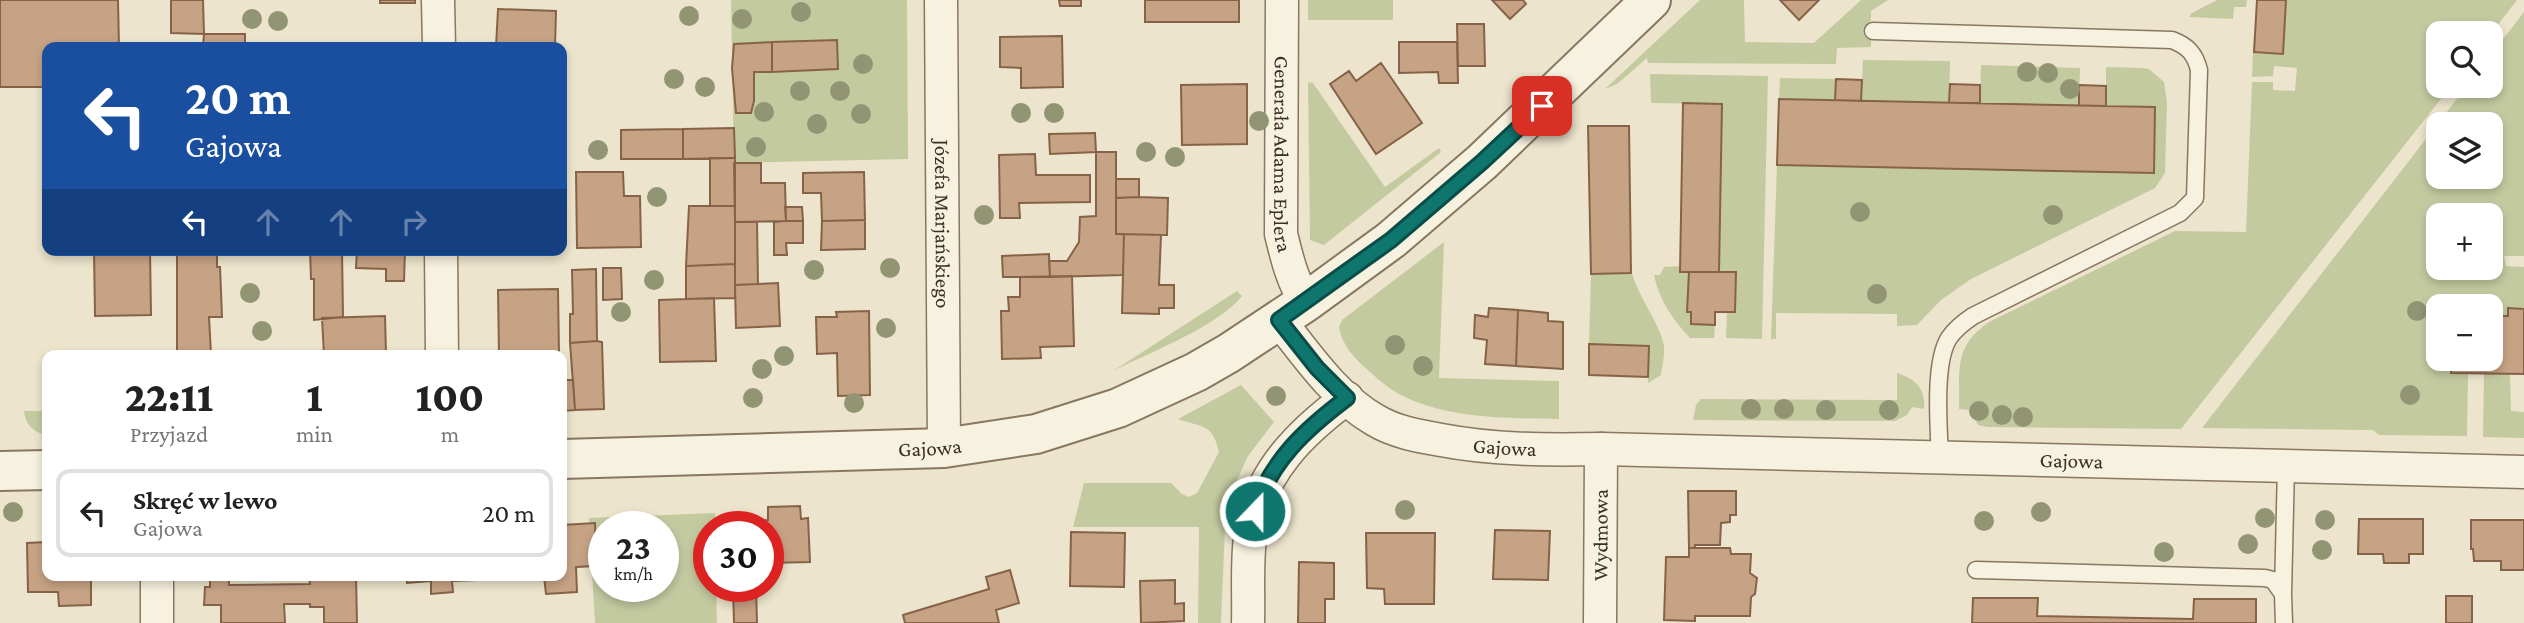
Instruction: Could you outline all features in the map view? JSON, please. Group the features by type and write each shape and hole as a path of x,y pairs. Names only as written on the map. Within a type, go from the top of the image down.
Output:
{"street":[{"path":"438,0 439,42"},
{"name":"Józefa Marjańskiego","path":"941,0 944,448"},
{"name":"Generała Adama Eplera","path":"1282,0 1281,234 1297,289 1292,311"},
{"path":"1292,311 1391,240 1482,162 1651,0"},
{"path":"441,256 442,350"},
{"name":"Gajowa","path":"567,459 944,448 1036,435 1118,408 1195,372 1292,311 1317,368 1374,420 1406,434 1475,446 1527,451 1601,449 2524,472"},
{"path":"1248,623 1250,532 1261,491 1275,468 1304,432 1347,398"},
{"name":"Wydmowa","path":"1600,623 1601,449"},
{"path":"0,471 42,470"},
{"path":"157,581 157,623"}],"lane":[{"path":"1873,31 2172,40 2191,51 2199,70 2195,198 2180,214 1961,324 1949,338 1941,358 1940,459"},
{"path":"2284,623 2286,466"},
{"path":"1976,570 2265,578 2273,580 2283,594"}],"green space":[{"path":"731,0 907,0 908,159 734,163"},
{"path":"1308,0 1393,0 1393,20 1308,20"},
{"path":"1700,0 1744,0 1745,42 1814,43 1861,0 1888,0 1871,11 1871,47 1837,48 1836,64 1648,63 1647,58 1617,84 1605,89"},
{"path":"2217,0 2247,0 2246,7 2234,7 2233,19 2189,17 2192,13"},
{"path":"2286,0 2517,0 2501,21 2426,21 2426,98 2442,98 2431,112 2426,112 2426,118 2181,429 1987,427 1978,425 1970,410 1959,409 1959,370 1964,350 1977,331 1989,322 2175,231 2246,232 2252,82 2273,82 2273,90 2295,91 2297,68 2274,66 2273,76 2252,77 2253,53 2283,54"},
{"path":"2524,12 2524,256 2504,256 2506,266 2524,267 2524,309 2509,308 2508,316 2503,316 2503,294 2426,294 2426,371 2468,373 2467,436 2379,435 2373,430 2202,428 2426,139 2426,189 2503,189 2503,112 2447,112 2458,98 2503,98 2503,39"},
{"path":"1863,60 1950,61 1949,103 1861,101"},
{"path":"1981,65 2080,68 2079,106 1980,103"},
{"path":"2106,67 2149,69 2164,82 2167,102 2165,173 2155,188 1971,279 1941,300 1917,325 1897,326 1897,314 1776,313 1776,339 1771,339 1777,165 2153,173 2155,107 2106,106"},
{"path":"1650,74 1768,76 1762,339 1726,338 1727,313 1716,312 1714,338 1690,338 1672,317 1659,293 1654,275 1660,275 1664,267 1680,266 1680,272 1718,272 1722,104 1651,103"},
{"path":"1780,78 1836,79 1835,100 1779,99"},
{"path":"1308,82 1313,83 1385,187 1439,148 1441,152 1324,245 1310,240"},
{"path":"1444,242 1439,378 1559,381 1559,419 1477,416 1417,402 1383,383 1359,362 1346,346 1339,327 1342,320"},
{"path":"1632,273 1664,346 1661,375 1648,383 1649,346 1589,344 1591,274"},
{"path":"1237,291 1242,296 1217,318 1113,371"},
{"path":"1897,373 1910,378 1921,390 1924,409 1912,407 1907,415 1895,421 1693,420 1696,405 1701,399 1897,400"},
{"path":"2484,373 2510,373 2511,411 2524,412 2524,438 2483,437"},
{"path":"1241,385 1274,422 1248,456 1226,504 1221,623 1198,623 1199,527 1073,527 1084,483 1171,483 1189,497 1197,493 1219,452 1209,431 1200,425 1178,419"},
{"path":"24,411 42,411 42,434 31,427 26,421"},
{"path":"679,514 693,514 693,602 716,602 717,623 595,623 594,602 679,602"}],"building":[{"path":"0,0 118,0 119,42 42,42 42,87 0,87"},
{"path":"171,0 203,0 204,34 171,33"},
{"path":"380,0 415,0 415,3 380,3"},
{"path":"1059,0 1081,0 1081,6 1060,6"},
{"path":"1145,0 1239,0 1239,22 1145,22"},
{"path":"1492,0 1523,0 1526,4 1510,19"},
{"path":"1780,0 1819,0 1799,20"},
{"path":"2257,0 2286,0 2283,54 2254,52"},
{"path":"498,9 556,11 555,42 496,42"},
{"path":"1457,24 1484,24 1485,66 1458,66"},
{"path":"204,34 245,34 245,42 203,42"},
{"path":"1062,36 1063,87 1021,88 1021,68 1000,67 1000,37"},
{"path":"837,40 838,69 772,72 772,42"},
{"path":"772,42 772,72 754,72 754,101 751,113 736,113 732,68 734,44"},
{"path":"1399,42 1457,42 1458,83 1439,83 1438,72 1399,73"},
{"path":"1381,63 1422,123 1376,154 1330,84 1349,71 1356,81"},
{"path":"1836,79 1862,80 1861,101 1835,100"},
{"path":"1247,84 1247,144 1182,145 1181,85"},
{"path":"1950,84 1980,85 1980,103 1949,103"},
{"path":"2079,85 2106,86 2106,106 2079,106"},
{"path":"1779,99 2155,107 2154,173 1777,165"},
{"path":"1683,103 1722,104 1719,272 1680,272"},
{"path":"1588,126 1629,126 1631,273 1591,274"},
{"path":"734,128 735,158 683,159 683,129"},
{"path":"683,129 683,159 621,159 621,130"},
{"path":"1095,133 1096,152 1050,154 1049,134"},
{"path":"1096,152 1116,152 1116,234 1124,234 1123,275 1050,277 1049,261 1067,261 1079,242 1080,217 1096,216"},
{"path":"1035,154 1036,175 1090,175 1090,202 1019,203 1020,218 1000,218 999,155"},
{"path":"710,158 735,158 735,206 710,206"},
{"path":"734,163 761,163 761,183 785,183 786,221 735,222"},
{"path":"576,172 623,172 624,196 640,196 641,247 577,248"},
{"path":"864,172 865,220 822,221 821,193 803,193 803,173"},
{"path":"1116,179 1139,179 1139,197 1116,198"},
{"path":"1116,198 1168,198 1167,235 1116,234"},
{"path":"689,206 735,206 735,264 686,266"},
{"path":"785,207 802,207 803,221 786,221"},
{"path":"865,220 865,249 821,250 822,221"},
{"path":"803,221 803,243 786,243 787,255 774,255 774,222"},
{"path":"735,222 757,222 758,284 735,285"},
{"path":"1124,234 1161,235 1159,285 1174,285 1174,308 1159,308 1159,314 1122,313"},
{"path":"1049,254 1050,277 1003,277 1002,256"},
{"path":"94,256 150,256 151,315 95,316"},
{"path":"177,256 217,256 222,317 209,317 211,350 177,350"},
{"path":"310,256 342,256 343,317 314,320 314,279 311,279"},
{"path":"357,256 405,256 404,281 386,281 386,269 356,268"},
{"path":"735,264 735,298 686,299 686,266"},
{"path":"603,268 621,268 622,299 603,300"},
{"path":"596,269 597,341 570,343 570,314 573,314 572,270"},
{"path":"1689,272 1736,272 1735,312 1715,312 1715,325 1691,324 1691,312 1687,312"},
{"path":"1072,276 1074,346 1040,347 1041,358 1002,359 1001,311 1009,311 1008,297 1020,297 1020,277"},
{"path":"778,283 780,326 736,328 735,285"},
{"path":"558,289 559,350 499,350 498,290"},
{"path":"714,298 716,361 660,362 659,300"},
{"path":"1489,308 1518,310 1516,366 1485,364 1487,340 1474,338 1475,315 1488,317"},
{"path":"2508,308 2524,309 2524,374 2451,373 2503,371 2503,316 2508,316"},
{"path":"1518,310 1548,313 1548,321 1563,322 1563,369 1516,366"},
{"path":"869,311 870,395 838,396 837,353 817,354 816,317 837,317 836,312"},
{"path":"385,316 386,350 324,350 322,318"},
{"path":"602,342 604,409 575,410 570,343"},
{"path":"1589,344 1649,346 1648,377 1589,375"},
{"path":"567,380 573,380 575,410 567,411"},
{"path":"1688,491 1736,491 1736,515 1730,515 1730,522 1721,523 1720,545 1695,545 1695,548 1689,548"},
{"path":"800,506 801,519 808,518 810,562 784,563 784,511 768,511 768,507"},
{"path":"2359,519 2423,519 2423,554 2409,554 2409,563 2384,563 2383,554 2358,554"},
{"path":"2471,520 2524,520 2524,570 2501,570 2501,561 2474,561 2471,549"},
{"path":"588,523 588,566 576,567 577,592 546,594 545,581 567,581 567,525"},
{"path":"1495,530 1550,531 1548,580 1493,579"},
{"path":"1071,532 1125,533 1124,587 1070,586"},
{"path":"1366,533 1435,533 1434,604 1385,604 1384,589 1367,588"},
{"path":"42,542 42,581 91,581 91,605 59,606 58,592 28,592 27,543"},
{"path":"1689,548 1730,548 1731,554 1751,554 1750,573 1757,578 1755,594 1751,597 1750,616 1695,616 1695,621 1664,620 1666,557 1689,557"},
{"path":"1299,562 1334,563 1334,599 1325,599 1325,623 1298,623"},
{"path":"1010,570 1019,603 996,610 999,623 905,623 903,615 989,589 986,577"},
{"path":"1175,580 1175,604 1184,603 1184,621 1141,623 1140,581"},
{"path":"210,581 229,581 229,585 356,581 357,623 324,623 324,607 284,604 285,623 221,623 221,605 204,605 205,587 210,587"},
{"path":"431,581 452,581 453,592 431,594"},
{"path":"2446,596 2472,596 2472,623 2446,623"},
{"path":"1973,598 2038,598 2037,616 2193,619 2194,599 2256,599 2256,623 1972,623"},
{"path":"733,602 756,602 757,623 734,623"}],"route":[{"path":"1255,511 1261,491 1291,447 1304,432 1347,398 1317,368 1279,320 1391,240 1542,106"}]}
